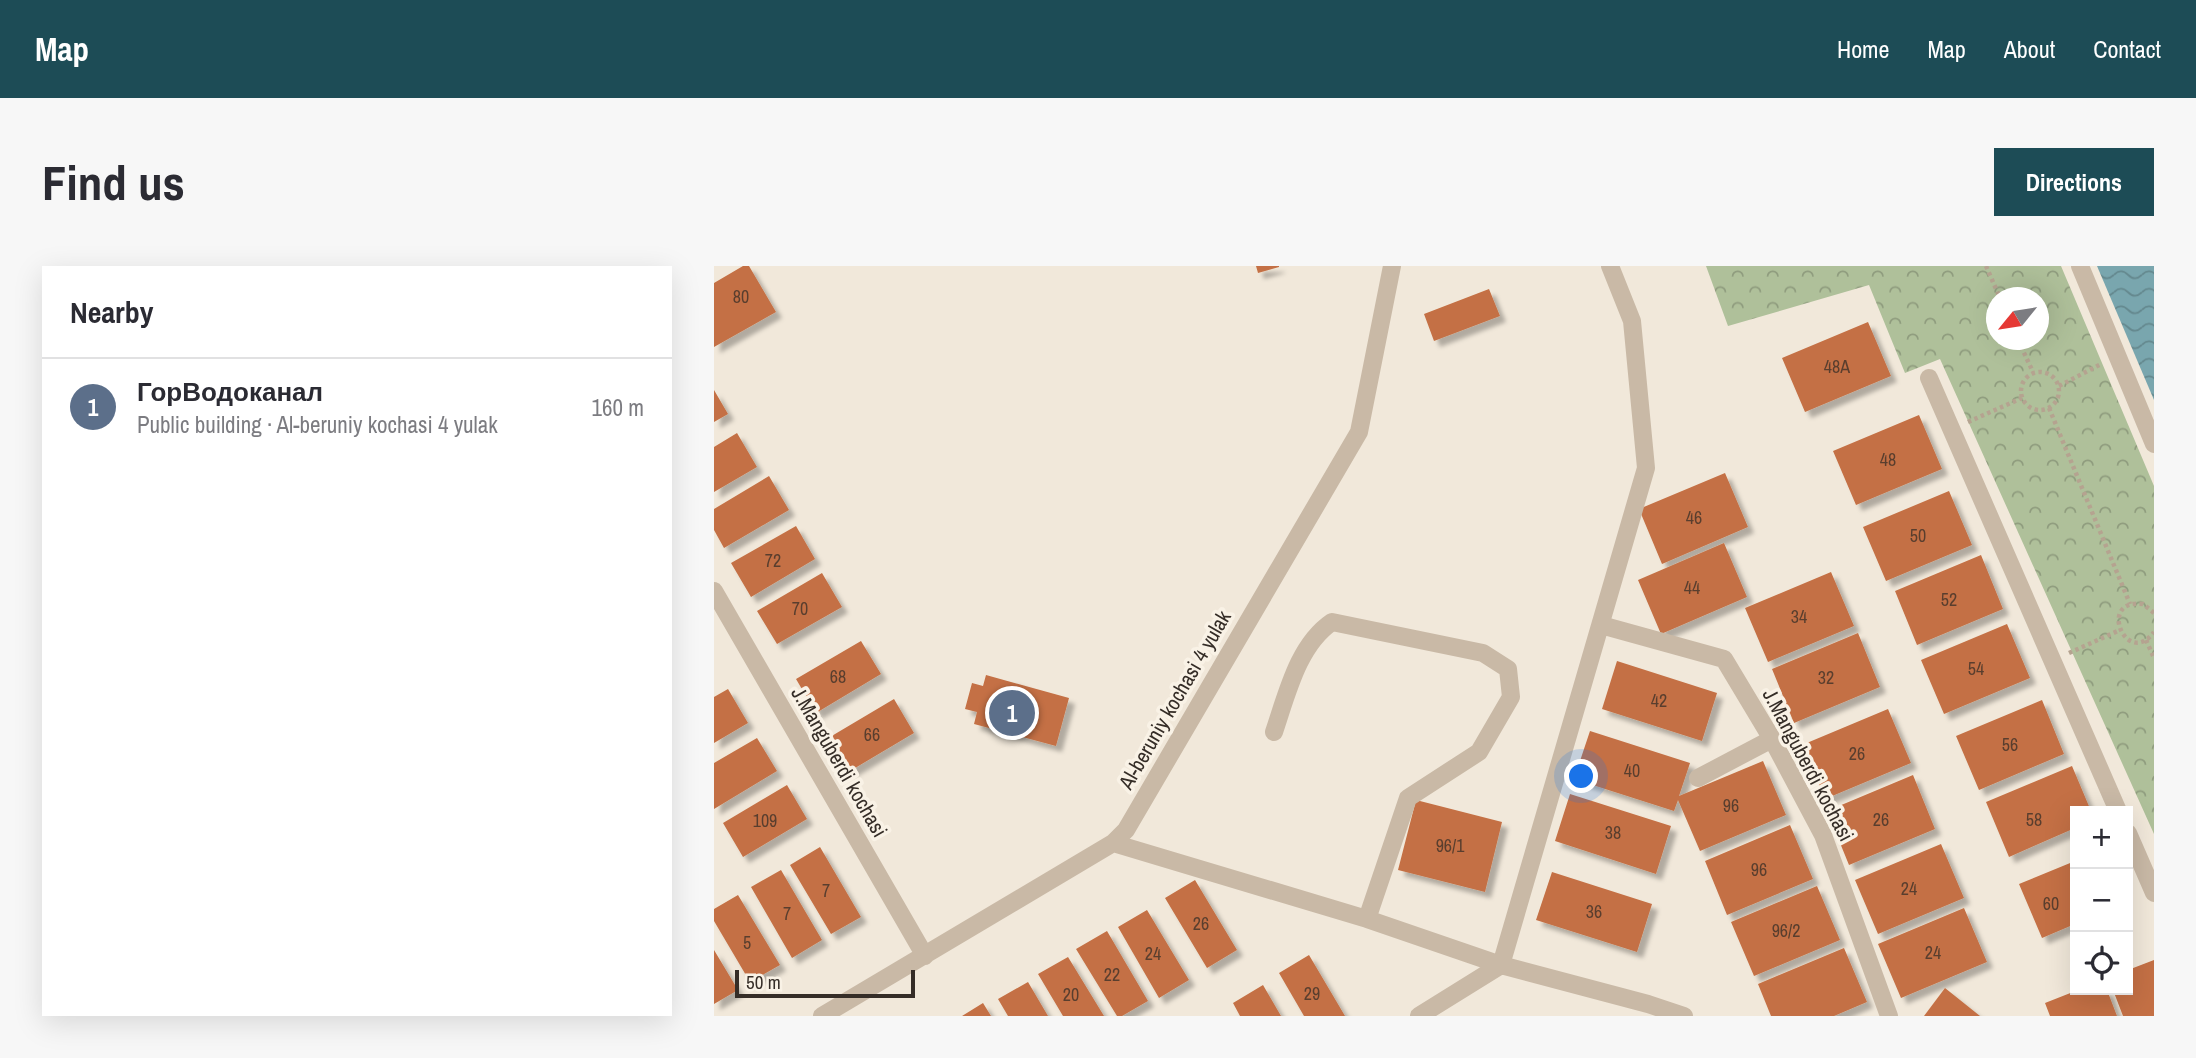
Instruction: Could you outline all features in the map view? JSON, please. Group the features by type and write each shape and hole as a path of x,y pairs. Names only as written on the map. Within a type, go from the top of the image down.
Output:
{"street":[{"name":"Al-beruniy kochasi 4 yulak","path":"822,1016 1114,843 1126,830 1359,432 1392,266"},
{"path":"1419,1016 1501,965 1646,468 1632,321 1610,266"},
{"path":"2080,266 2154,444"},
{"path":"1929,378 2116,806"},
{"name":"J.Manguberdi kochasi","path":"714,591 925,957"},
{"path":"1274,732 1292,679 1318,631 1332,622 1483,653 1508,669 1511,697 1479,752 1408,798 1367,919"},
{"name":"J.Manguberdi kochasi","path":"1601,625 1724,659 1772,739 1823,835 1889,1016"},
{"path":"1698,778 1772,739"},
{"path":"1114,843 1367,919 1501,965 1647,1010 1684,1016"},
{"path":"2133,845 2154,893"}],"path":[{"path":"1986,266 1995,287"},
{"path":"2023,350 2033,372"},
{"path":"2059,386 2117,355"},
{"path":"2033,372 2051,375 2059,386 2057,399 2049,408 2036,410 2022,398 2023,380 2033,372"},
{"path":"1952,430 2022,398"},
{"path":"2049,408 2130,604"},
{"path":"2120,630 2121,612 2130,604 2143,604 2154,613"},
{"path":"2052,660 2120,630"},
{"path":"2120,630 2134,642 2146,640 2154,632"},
{"path":"2146,640 2154,658"}],"green space":[{"path":"1706,266 2061,266 2154,486 2154,834 1940,359 1905,373 1869,285 1728,326"}],"water":[{"path":"2097,266 2154,266 2154,400"}],"building":[{"path":"743,266 749,266 776,312 714,347 714,283"},
{"path":"1256,266 1279,266 1279,267 1258,273"},
{"path":"1489,289 1500,316 1434,341 1424,314"},
{"path":"1868,322 1891,376 1805,412 1782,358"},
{"path":"714,390 728,414 714,422"},
{"path":"1919,415 1942,469 1856,505 1833,451"},
{"path":"737,433 757,467 714,492 714,447"},
{"path":"1725,473 1748,527 1662,564 1639,509"},
{"path":"769,476 789,510 724,548 714,530 714,509"},
{"path":"1949,491 1972,545 1886,581 1863,527"},
{"path":"796,526 815,559 751,597 731,563"},
{"path":"1724,543 1747,597 1661,634 1638,580"},
{"path":"1981,555 2003,609 1917,645 1895,591"},
{"path":"1831,572 1854,626 1768,662 1745,608"},
{"path":"822,573 842,607 777,644 757,611"},
{"path":"2007,624 2030,678 1944,714 1921,660"},
{"path":"1858,633 1880,687 1794,723 1772,669"},
{"path":"861,641 881,674 816,713 796,679"},
{"path":"1617,661 1717,693 1702,741 1602,709"},
{"path":"986,675 1069,698 1056,746 974,724 977,712 965,709 972,683 983,686"},
{"path":"728,689 748,723 714,743 714,697"},
{"path":"894,699 914,733 850,771 830,737"},
{"path":"2042,700 2064,754 1979,790 1956,736"},
{"path":"1888,709 1911,763 1825,799 1802,745"},
{"path":"1590,731 1690,763 1679,796 1763,761 1786,815 1700,851 1678,800 1674,811 1574,779"},
{"path":"757,738 777,771 714,809 714,763"},
{"path":"2072,766 2089,806 2070,806 2070,830 2009,857 1986,802"},
{"path":"1913,775 1935,829 1849,865 1827,811"},
{"path":"787,785 807,819 743,857 723,823"},
{"path":"1570,794 1671,826 1656,874 1555,841"},
{"path":"1416,800 1502,822 1485,892 1398,870"},
{"path":"1790,825 1813,879 1727,915 1705,861"},
{"path":"1941,844 1964,898 1878,934 1855,880"},
{"path":"820,847 861,917 831,934 790,865"},
{"path":"2070,863 2070,926 2042,938 2019,884"},
{"path":"781,870 822,940 792,958 751,887"},
{"path":"1552,872 1652,904 1637,952 1536,920"},
{"path":"1195,880 1237,950 1207,968 1165,898"},
{"path":"1817,886 1840,940 1754,976 1731,922"},
{"path":"738,895 780,965 750,982 714,921 714,909"},
{"path":"1964,908 1987,962 1901,998 1878,944"},
{"path":"1147,910 1189,980 1159,998 1118,927"},
{"path":"1107,931 1148,1001 1122,1016 1117,1016 1076,949"},
{"path":"1844,948 1867,1002 1834,1016 1771,1016 1758,984"},
{"path":"714,950 738,990 714,1004"},
{"path":"1309,955 1345,1016 1304,1016 1279,973"},
{"path":"1068,957 1104,1016 1063,1016 1038,974"},
{"path":"2154,960 2154,1016 2123,1016 2115,995 2133,995 2133,968"},
{"path":"1028,982 1048,1016 1008,1016 998,999"},
{"path":"1263,985 1281,1016 1240,1016 1233,1003"},
{"path":"1945,988 1980,1016 1924,1016"},
{"path":"2070,993 2109,995 2117,1016 2050,1016 2045,1003"},
{"path":"983,1003 991,1016 962,1016"}],"place":[{"name":"ГорВодоканал","path":"1012,713"}]}
